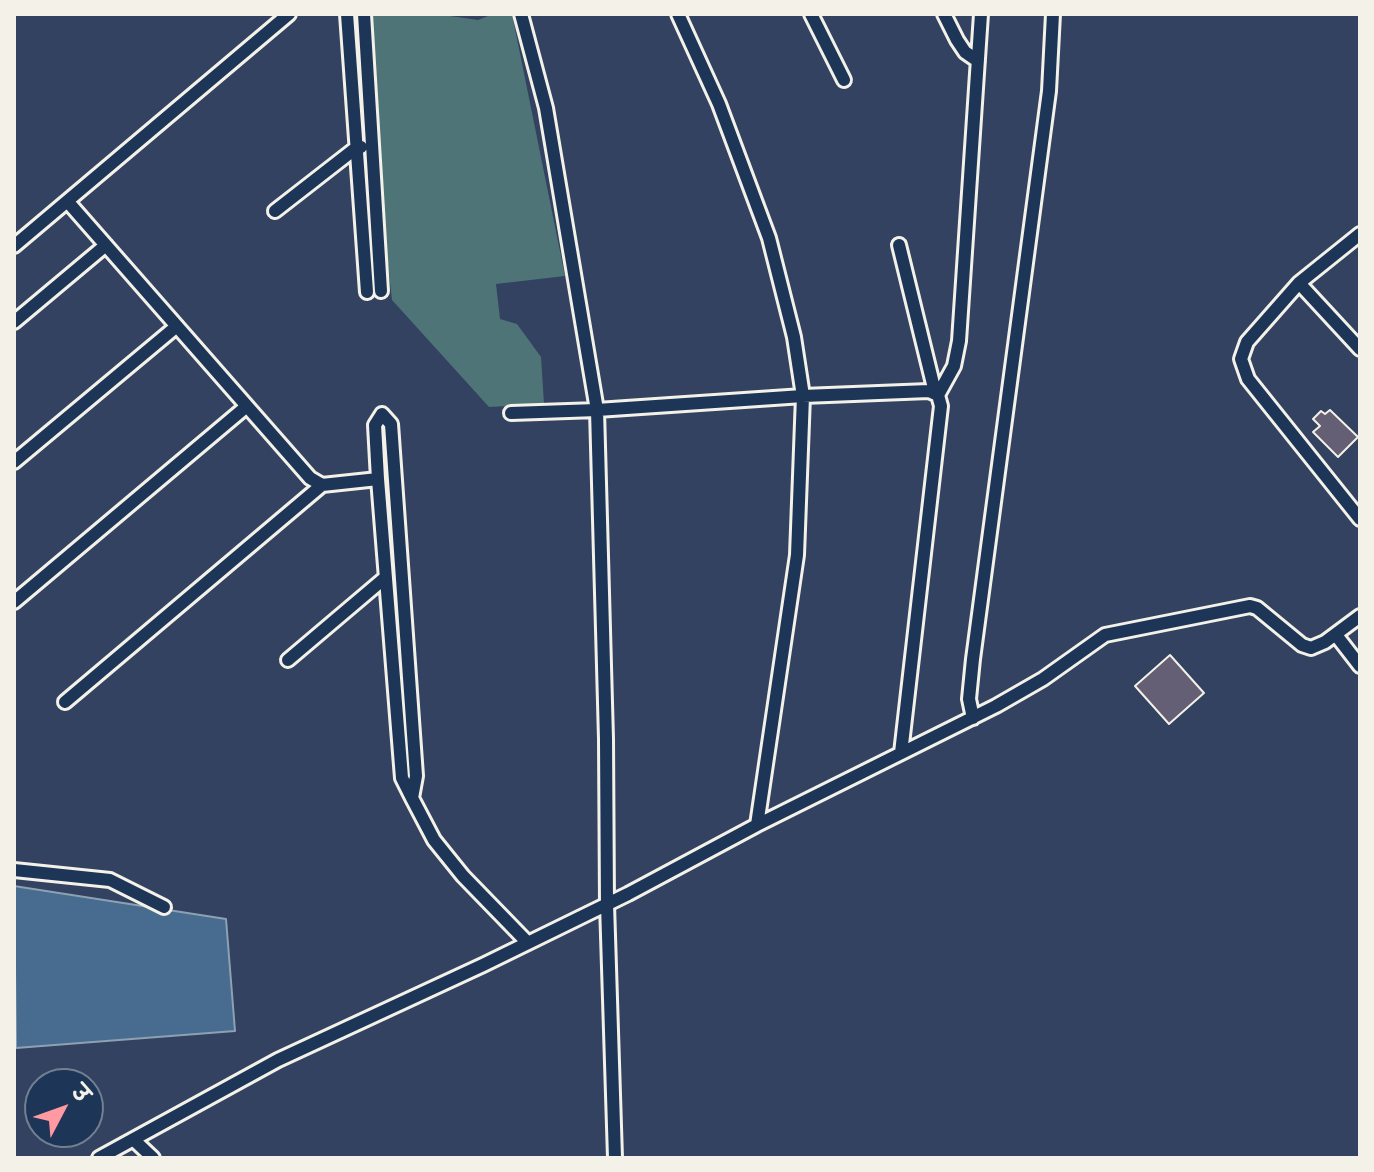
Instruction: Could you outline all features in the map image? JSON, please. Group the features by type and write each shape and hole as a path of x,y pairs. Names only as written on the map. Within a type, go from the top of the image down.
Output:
{"street":[{"path":"14,246 289,14"},
{"path":"347,14 367,292"},
{"path":"364,14 381,291"},
{"path":"521,14 546,108 597,410 615,1158"},
{"path":"678,14 719,104 769,238 794,337 803,396 797,555 757,825"},
{"path":"811,14 844,80"},
{"path":"944,14 965,52 978,61"},
{"path":"937,394 954,366 959,341 981,14"},
{"path":"973,718 969,699 973,659 1049,91 1053,14"},
{"path":"275,211 356,148 372,145"},
{"path":"68,202 310,478 322,485"},
{"path":"1360,234 1299,283 1247,342 1241,359 1248,379 1360,519"},
{"path":"14,322 106,245"},
{"path":"899,245 941,406 901,753"},
{"path":"1299,283 1360,349"},
{"path":"14,462 177,326"},
{"path":"511,413 803,396 937,394"},
{"path":"14,602 247,406"},
{"path":"412,798 416,776 391,424 382,414 375,425 402,778 412,798 434,840 463,876 528,943"},
{"path":"65,702 322,485 378,479"},
{"path":"288,660 386,577"},
{"path":"99,1158 278,1060 528,943 973,718 1034,684 1097,638 1250,606 1257,608 1302,645 1317,646 1360,616"},
{"path":"1336,635 1360,666"},
{"path":"14,870 110,880 164,907"},
{"path":"134,1140 153,1158"}],"green space":[{"path":"371,14 436,14 478,20 493,14 512,14 565,276 496,284 500,319 517,324 541,357 544,404 489,407 392,300 377,162"}],"water":[{"path":"14,886 226,919 235,1031 16,1048"}],"building":[{"path":"1330,410 1358,437 1338,457 1313,432 1320,426 1313,419 1321,411 1325,414"},
{"path":"1170,655 1204,693 1169,724 1135,686"}]}
